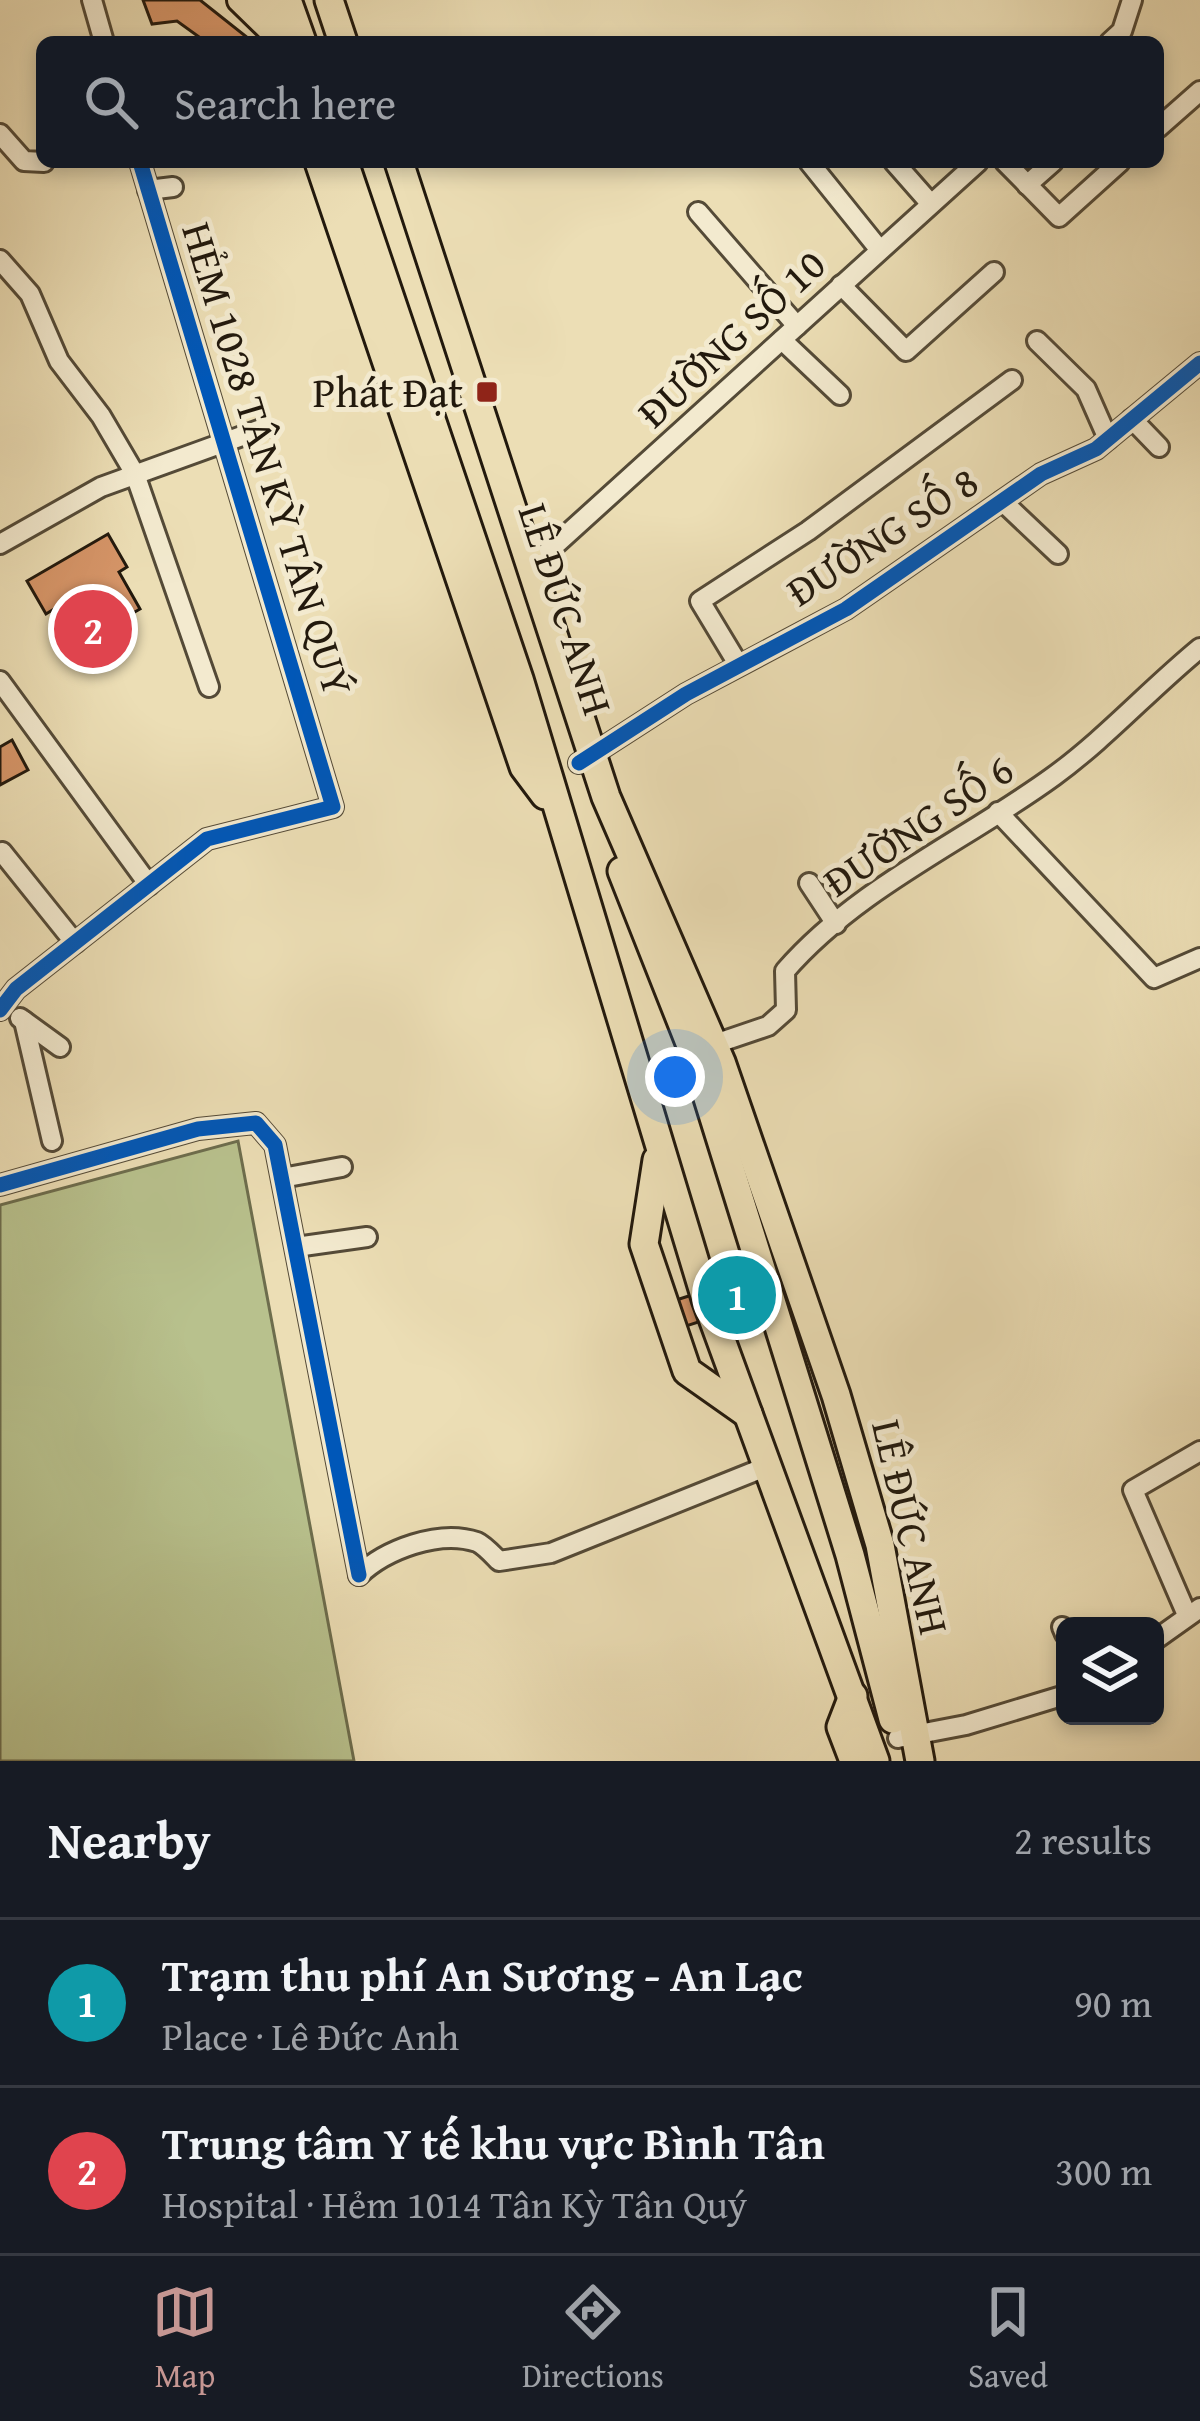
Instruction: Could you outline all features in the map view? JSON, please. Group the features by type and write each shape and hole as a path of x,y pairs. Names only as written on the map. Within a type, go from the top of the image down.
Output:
{"highway":[{"path":"268,0 286,36"},
{"path":"287,0 288,36"},
{"path":"329,0 341,36"},
{"path":"347,0 359,36"},
{"name":"LÊ ĐỨC ANH","path":"321,168 519,679 659,1150 748,1414 875,1761"},
{"name":"LÊ ĐỨC ANH","path":"345,168 382,315 524,767 558,814"},
{"name":"LÊ ĐỨC ANH","path":"384,168 586,759 704,1048 909,1749"},
{"name":"LÊ ĐỨC ANH","path":"401,168 532,566 586,759"},
{"name":"LÊ ĐỨC ANH","path":"659,1150 644,1244 687,1371 748,1414"},
{"name":"LÊ ĐỨC ANH","path":"853,1696 841,1727 854,1761"}],"main road":[{"path":"240,0 282,36"}],"street":[{"path":"92,0 102,36"},
{"path":"1117,36 1132,0"},
{"path":"1164,123 1200,91"},
{"path":"0,134 23,161 36,162"},
{"name":"HẺM 1028 TÂN KỲ TÂN QUÝ","path":"142,168 333,807 207,839 149,885"},
{"path":"814,168 879,249"},
{"path":"899,168 930,202"},
{"name":"ĐƯỜNG SỐ 10","path":"532,566 971,168"},
{"path":"1011,168 1059,217 1113,168"},
{"path":"1028,185 1046,168"},
{"path":"148,190 173,187"},
{"path":"698,212 840,395"},
{"path":"0,260 30,294 58,361 101,416 135,474 208,687"},
{"path":"841,286 906,351 994,272"},
{"path":"1037,341 1086,389 1108,439"},
{"name":"ĐƯỜNG SỐ 8","path":"586,759 738,664 846,609 1041,474 1108,439 1200,363"},
{"path":"738,664 700,601 808,531 1012,380"},
{"path":"1132,419 1159,447"},
{"path":"0,544 135,474 264,428"},
{"path":"1002,502 1058,554"},
{"name":"ĐƯỜNG SỐ 6","path":"704,1048 768,1025 786,1010 785,971 836,924 1086,750 1199,651"},
{"path":"0,681 149,885 75,943 8,1007"},
{"path":"998,812 1154,978 1200,958"},
{"path":"2,852 75,943"},
{"path":"808,883 836,924"},
{"path":"8,1007 60,1047"},
{"path":"8,1007 52,1141"},
{"path":"0,1185 198,1129 256,1123 275,1145 359,1575 381,1555 439,1540 478,1542 499,1561 551,1553 768,1466"},
{"path":"282,1178 342,1167"},
{"path":"296,1247 367,1238"},
{"path":"1164,1633 1193,1612 1132,1490 1200,1451"},
{"path":"909,1749 966,1725 1056,1698"}],"green space":[{"path":"238,1141 354,1761 0,1761 0,1205"}],"building":[{"path":"143,0 200,0 245,36 198,36 177,21 152,24"},
{"path":"108,534 127,567 119,572 140,609 75,646 54,609 46,614 27,581"},
{"path":"12,740 28,770 0,785 0,747"},
{"path":"795,1262 804,1288 680,1328 670,1302"}],"cycle path":[{"path":"0,1010 16,989 207,839 333,807 142,168"},
{"path":"579,763 686,694 846,609 1041,474 1096,449 1200,363"},
{"path":"0,1185 198,1129 256,1123 275,1145 359,1575"}],"place":[{"name":"Phát Đạt","path":"487,392"},
{"name":"Trung tâm Y tế khu vực Bình Tân","path":"93,629"},
{"name":"Trạm thu phí An Sương - An Lạc","path":"737,1295"}]}
